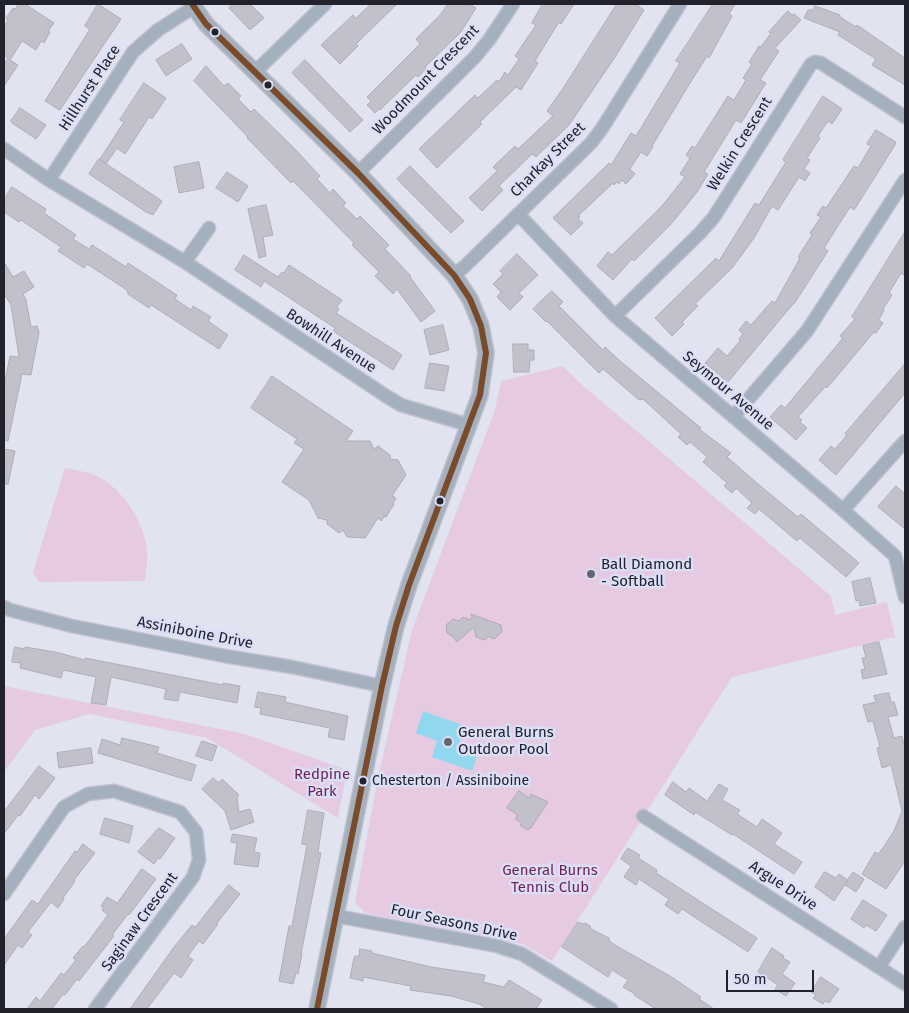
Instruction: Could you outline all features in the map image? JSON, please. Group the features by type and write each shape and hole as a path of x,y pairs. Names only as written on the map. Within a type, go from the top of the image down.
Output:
{"street":[{"path":"255,72 325,4"},
{"name":"Woodmount Crescent","path":"358,173 475,57 489,40 512,4"},
{"name":"Charkay Street","path":"454,275 595,138 680,4"},
{"path":"193,6 206,24 358,173 454,275 473,308 480,326 486,353 480,396 396,626 382,686 317,1009"},
{"name":"Hillhurst Place","path":"49,180 133,52 158,30 193,6"},
{"name":"Welkin Crescent","path":"615,316 714,217 811,64 815,62 821,63 905,117"},
{"name":"Bowhill Avenue","path":"4,149 49,180 185,262 386,396 402,405 470,425"},
{"path":"733,417 807,331 905,180"},
{"name":"Seymour Avenue","path":"518,214 615,316 843,510 894,556 905,597"},
{"path":"185,262 209,228"},
{"path":"843,510 905,441"},
{"name":"Assiniboine Drive","path":"4,607 72,626 292,667 382,686"},
{"name":"Saginaw Crescent","path":"5,889 64,807 88,794 114,791 180,812 196,832 199,860 192,877 95,1009"},
{"name":"Argue Drive","path":"643,816 905,984"},
{"name":"Four Seasons Drive","path":"336,916 497,946 522,954 611,1009"},
{"path":"879,967 905,927"}],"green space":[{"name":"General Burns Tennis Club","path":"563,366 580,383 831,596 835,615 887,602 895,637 732,677 552,961 523,944 365,913 355,902 378,777 412,630 495,410 501,381"},
{"path":"65,468 89,473 102,479 112,486 129,505 136,516 145,539 147,557 145,581 38,582 33,572"},
{"name":"Redpine Park","path":"4,686 245,734 347,770 338,818 207,738 89,714 35,730 4,772"}],"water":[{"name":"General Burns Outdoor Pool","path":"423,711 465,726 459,744 479,751 472,771 432,757 437,741 416,733"}],"building":[{"path":"19,4 25,4 54,23 48,31 50,32 44,43 41,41 36,50 22,41 10,60 18,65 4,86 4,64 8,58 4,55 4,27 8,20 6,18 13,8 15,9"},
{"path":"98,4 121,19 60,110 45,101 90,29 85,26"},
{"path":"233,4 250,4 264,18 250,30 229,8"},
{"path":"371,4 397,4 356,44 358,46 340,64 321,45 353,15 356,18"},
{"path":"448,4 469,4 476,8 461,32 425,67 426,69 418,77 416,75 375,113 367,105 371,101 367,97 420,44 416,39 440,15"},
{"path":"543,4 574,4 561,24 559,22 535,61 538,63 521,90 516,87 437,168 419,149 475,95 478,98 497,80 499,82 505,72 508,75 519,59 515,56 536,25 532,23"},
{"path":"617,4 635,4 644,10 569,125 536,157 532,154 499,186 503,190 482,211 469,198 497,171 493,167 515,146 518,149 553,116 547,111"},
{"path":"713,4 735,4 729,14 732,16 709,58 707,56 647,156 641,152 630,169 635,174 626,184 622,180 619,184 617,182 614,185 613,183 578,216 580,217 578,219 583,223 571,235 553,218 609,163 611,165 631,133 636,136 680,63 676,61"},
{"path":"815,6 840,15 840,17 856,27 857,25 905,58 905,85 872,65 876,59 838,35 840,32 804,18 808,10 813,10"},
{"path":"788,11 801,20 775,48 779,51 760,80 766,83 741,123 736,120 704,172 708,174 697,192 672,223 634,261 632,259 613,280 597,266 608,252 612,255 662,206 685,177 680,174 690,158 686,155 692,146 695,148 728,96 734,100 746,80 743,78 752,64 749,62 759,46 761,47 771,33 769,32"},
{"path":"182,44 192,59 166,76 156,60"},
{"path":"305,60 363,120 350,132 292,73"},
{"path":"206,66 224,86 228,83 241,96 238,99 251,112 254,109 292,146 320,176 317,179 330,193 333,189 346,203 343,206 357,219 360,216 389,245 385,249 411,276 435,311 421,322 397,289 393,294 375,276 379,272 352,245 354,243 293,181 291,183 194,81"},
{"path":"144,83 166,98 152,119 149,117 125,154 117,148 106,164 100,159 124,122 120,120"},
{"path":"823,96 842,109 832,124 828,121 818,136 820,138 807,158 810,160 804,169 810,173 805,181 799,177 778,210 772,206 754,238 733,267 695,304 698,306 682,322 684,324 672,336 655,318 716,258 719,261 755,203 759,205 786,162 783,160"},
{"path":"20,108 46,125 36,139 12,123 11,121"},
{"path":"876,130 896,142 895,145 854,210 850,207 824,248 828,251 794,304 728,382 705,363 718,348 727,356 740,341 739,339 743,334 739,330 746,321 751,325 772,301 775,303 800,258 798,257 812,235 810,233 821,217 817,215 823,206 826,208 854,166 858,168 871,146 867,144"},
{"path":"99,159 162,201 153,215 89,174"},
{"path":"199,162 204,188 179,193 174,167"},
{"path":"410,166 464,221 451,233 397,179"},
{"path":"227,172 248,186 238,202 216,188"},
{"path":"12,187 46,209 44,213 76,235 73,239 89,249 92,245 126,267 128,263 177,295 175,299 191,310 193,306 211,317 208,321 228,335 219,349 151,305 149,308 128,294 127,290 87,264 84,268 58,251 61,247 21,220 19,222 4,212 4,200"},
{"path":"266,205 273,235 263,237 266,256 259,258 248,209"},
{"path":"905,232 905,276 901,273 889,293 892,295 883,309 879,320 883,323 827,388 826,386 798,417 802,420 800,422 807,428 796,440 770,417 781,405 785,408 843,338 840,336 855,319 852,317"},
{"path":"517,254 538,275 519,293 523,297 510,310 497,297 501,292 493,284 503,274 500,271"},
{"path":"244,255 278,277 282,272 284,273 289,265 342,300 337,307 339,309 336,313 402,355 393,370 333,331 335,328 264,281 261,287 235,270"},
{"path":"4,262 13,277 24,271 34,287 23,294 26,300 31,327 37,326 39,332 31,375 22,374 8,441 4,440 4,387 10,356 19,357 11,305 4,294"},
{"path":"552,291 563,302 559,306 603,350 605,347 701,428 699,429 731,453 727,457 764,489 798,517 801,514 859,563 846,577 800,538 797,541 759,509 755,514 747,508 752,503 736,488 732,493 724,486 727,483 703,462 707,457 690,442 687,445 678,437 681,434 643,399 639,400 603,369 599,373 533,309"},
{"path":"443,325 449,350 430,355 424,330"},
{"path":"513,344 528,344 528,350 534,350 534,360 530,360 529,372 514,372"},
{"path":"430,363 449,366 444,391 425,388"},
{"path":"905,364 905,393 836,475 819,460 831,446 835,449 847,435 845,434"},
{"path":"272,376 353,431 346,441 370,441 374,449 378,446 390,455 390,459 398,460 406,475 392,496 396,498 394,504 386,517 381,521 378,518 365,538 347,537 343,530 339,533 327,524 327,520 318,518 309,500 282,482 304,449 294,443 297,439 251,408"},
{"path":"4,449 15,451 8,484 4,484"},
{"path":"896,486 905,494 905,529 878,507"},
{"path":"870,578 876,603 860,606 859,600 856,601 852,582"},
{"path":"471,614 501,625 502,632 494,639 488,636 485,640 476,637 474,627 457,642 447,633 446,625 453,619 459,621 463,617 470,620"},
{"path":"879,642 887,674 863,679 861,670 865,669 862,658 866,658 863,646"},
{"path":"15,647 55,652 85,660 85,658 223,685 223,683 240,686 237,703 180,692 178,701 164,699 166,689 111,677 106,705 91,703 96,677 63,670 61,678 20,668 21,663 12,662"},
{"path":"258,692 286,697 285,702 348,716 344,740 328,737 330,728 260,714 261,708 255,707"},
{"path":"889,693 891,702 894,702 898,715 888,717 894,738 902,736 905,750 905,861 886,889 862,874 875,852 878,854 894,831 902,811 891,765 882,768 877,748 880,747 873,721 868,722 863,705 876,702 874,696"},
{"path":"122,738 159,747 157,753 196,765 191,781 98,753 102,739 120,745"},
{"path":"202,741 217,746 212,761 196,756"},
{"path":"91,748 93,763 59,768 57,753"},
{"path":"39,766 55,778 39,799 35,795 4,834 4,812"},
{"path":"213,778 219,783 222,779 239,795 237,797 239,812 250,809 254,822 231,830 225,811 202,789"},
{"path":"673,782 686,792 689,788 707,801 719,784 728,789 722,800 740,810 737,814 757,827 762,819 782,833 774,844 802,862 794,874 733,834 695,812 694,815 665,795"},
{"path":"519,791 529,798 531,794 548,802 528,830 515,819 518,815 507,808"},
{"path":"308,810 324,813 318,852 321,853 298,974 296,973 293,984 279,981 289,926 292,926 307,845 302,844"},
{"path":"105,818 133,826 129,843 100,834"},
{"path":"159,828 175,838 160,859 158,858 154,864 138,852"},
{"path":"233,834 257,838 254,852 260,853 258,867 234,864 237,843 231,842"},
{"path":"83,844 95,853 74,880 58,908 51,902 28,932 32,935 22,948 18,945 4,965 4,939 32,900 38,904 75,851 77,852"},
{"path":"628,848 640,855 638,858 657,870 656,873 757,938 748,952 682,909 678,914 665,905 669,899 639,879 636,885 624,877 631,866 621,859"},
{"path":"142,869 156,879 79,981 77,979 52,1009 27,1009 36,997 40,1001 61,973 64,975 76,960 73,958 84,947 108,915 102,910 104,907 101,906 107,897 117,903"},
{"path":"825,872 836,878 839,874 848,880 834,901 815,887"},
{"path":"853,872 864,879 856,892 845,885"},
{"path":"229,885 240,894 203,944 199,941 188,956 193,960 181,978 174,973 147,1009 130,1009 174,947 192,925 195,927"},
{"path":"863,900 887,915 876,931 866,925 864,928 851,919"},
{"path":"578,922 585,923 591,929 609,938 609,941 620,948 670,976 701,997 699,999 714,1009 656,1009 634,995 623,987 628,980 612,970 608,977 562,947"},
{"path":"772,948 790,962 782,974 795,983 786,996 775,989 778,985 758,972"},
{"path":"360,949 431,967 485,975 483,982 504,987 509,980 542,1000 536,1009 488,1009 479,1004 451,996 410,990 411,986 363,977 363,981 350,978 354,958 359,956"},
{"path":"821,977 839,989 829,1003 825,1001 823,1004 813,998 816,995 811,992"}],"transit line":[{"path":"192,4 206,24 358,173 454,275 470,299 481,326 486,353 480,395 409,585 396,626 382,686 317,1009"}],"place":[{"name":"Ball Diamond - Softball","path":"591,574"},
{"name":"General Burns Outdoor Pool","path":"448,742"},
{"name":"Chesterton / Assiniboine","path":"363,781"}]}
